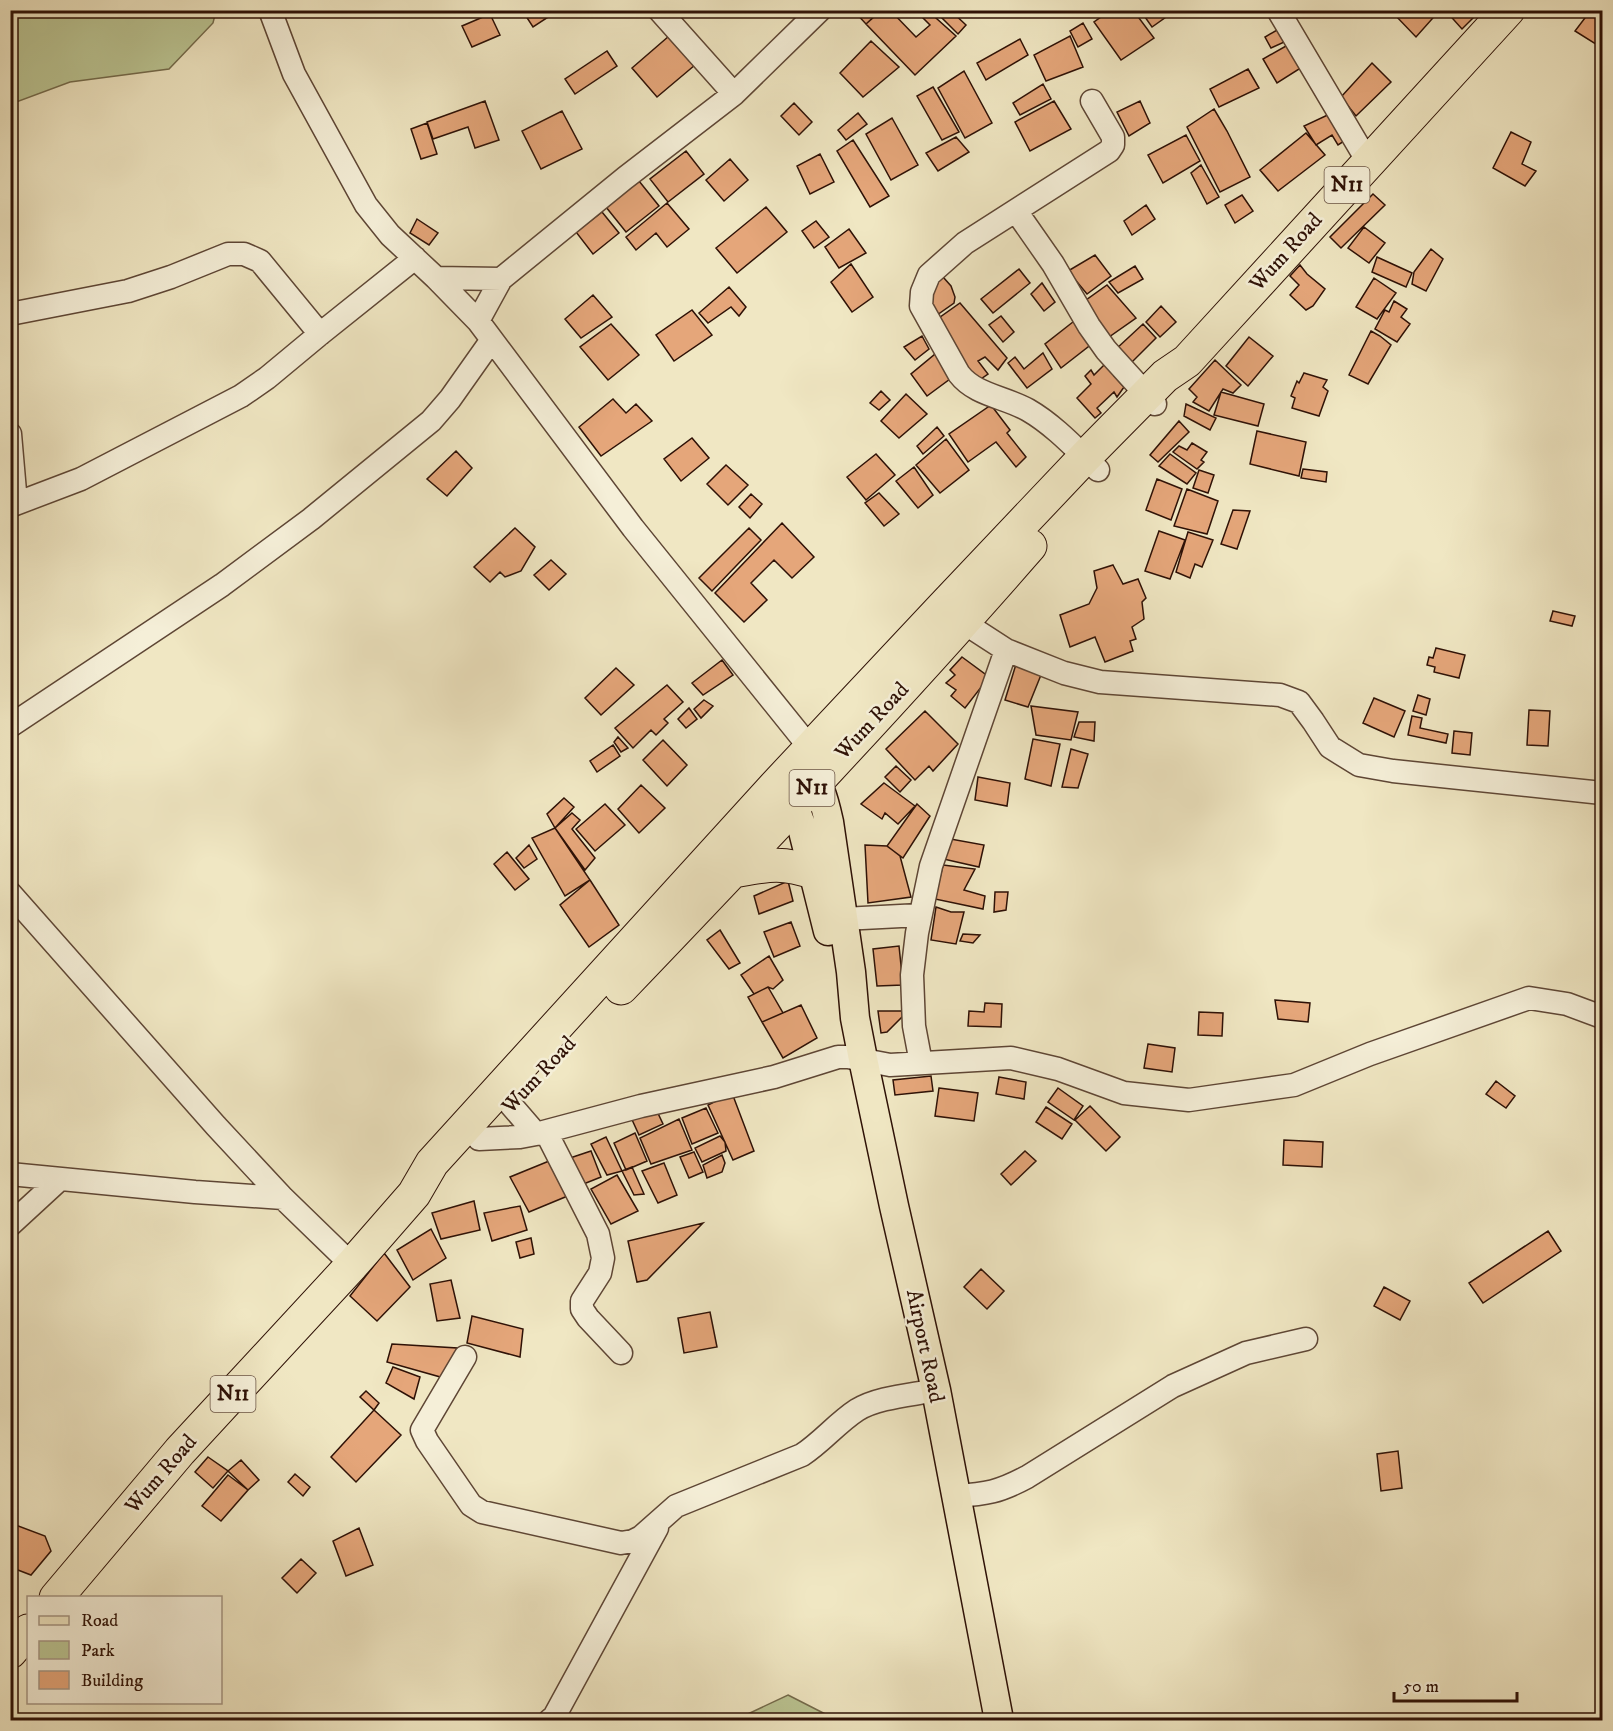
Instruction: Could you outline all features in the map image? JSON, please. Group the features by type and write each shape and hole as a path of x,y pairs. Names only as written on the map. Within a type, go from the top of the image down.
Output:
{"highway":[{"name":"Wum Road","path":"414,1194 446,1174 733,871 809,764 952,616 1151,400 1165,376 1187,360 1508,10"},
{"name":"Wum Road","path":"58,1596 180,1451 352,1265 414,1194 432,1163 785,796"},
{"path":"733,871 775,864 795,866 815,873"},
{"path":"10,1652 27,1631"}],"main road":[{"name":"Airport Road","path":"809,764 824,800 829,822 851,972 855,1018 894,1206 936,1390 999,1720"},
{"name":"Airport Road","path":"785,796 802,827 829,937 851,972"}],"street":[{"path":"270,10 294,74 366,205 390,235 478,321 809,764"},
{"path":"659,10 734,94"},
{"path":"478,321 501,279 625,178 734,94 820,10"},
{"path":"1278,10 1368,162"},
{"path":"1091,464 1030,411 1014,402 966,383 921,306 921,292 928,275 965,243 1113,145 1113,137 1092,101"},
{"path":"1016,211 1053,264 1089,326 1106,350 1151,400"},
{"path":"10,314 128,291 228,254 244,254 260,261 320,334"},
{"path":"10,434 13,504 81,479 241,396 267,378 415,258"},
{"path":"436,278 501,279"},
{"path":"10,726 222,585 311,519 431,421 450,399 491,340"},
{"path":"952,616 1006,650 1064,673 1100,682 1280,695 1299,702 1330,747 1359,765 1394,771 1602,793"},
{"path":"921,1063 914,1026 912,975 920,915 931,866 1006,650"},
{"path":"10,893 216,1126 283,1198 352,1265"},
{"path":"843,919 920,915"},
{"path":"479,1139 520,1137 541,1133 641,1106 774,1077 838,1057 863,1059 890,1065 1011,1058 1058,1069 1124,1093 1189,1100 1294,1085 1370,1054 1529,998 1567,1004 1602,1017"},
{"path":"511,1105 541,1133 598,1234 603,1258 600,1273 582,1301 582,1309 621,1353"},
{"path":"10,1174 283,1198"},
{"path":"10,1225 60,1179"},
{"path":"955,1496 987,1494 1007,1488 1173,1386 1246,1353 1306,1339"},
{"path":"465,1357 422,1430 427,1441 471,1505 476,1509 621,1543 641,1537 676,1506 802,1455 859,1409 878,1402 936,1390"},
{"path":"550,1720 554,1717 665,1515"}],"green space":[{"path":"11,10 216,11 213,23 169,69 70,82 11,104"},
{"path":"788,1695 837,1720 735,1720"}],"building":[{"path":"522,10 559,10 533,27"},
{"path":"853,10 881,10 866,24"},
{"path":"882,10 890,10 916,37 930,25 915,10 927,10 956,36 915,75 866,24"},
{"path":"945,10 950,10 966,25 958,34 939,15"},
{"path":"1111,10 1133,10 1154,38 1121,60 1094,22"},
{"path":"1140,10 1161,10 1166,17 1152,27"},
{"path":"1397,10 1440,10 1416,37 1394,14"},
{"path":"1445,10 1481,10 1462,29"},
{"path":"1591,10 1602,10 1602,48 1575,31"},
{"path":"490,14 500,35 472,47 462,26"},
{"path":"1083,23 1092,39 1078,47 1070,31"},
{"path":"1284,26 1291,39 1271,48 1265,37"},
{"path":"669,36 695,65 657,97 632,68"},
{"path":"1070,36 1083,67 1046,81 1034,55"},
{"path":"1020,39 1028,55 986,80 977,63"},
{"path":"871,41 899,67 863,97 840,73"},
{"path":"1293,42 1307,64 1277,83 1263,59"},
{"path":"607,51 617,66 575,94 565,79"},
{"path":"1372,63 1391,82 1356,116 1341,97"},
{"path":"1248,69 1259,88 1219,107 1210,89"},
{"path":"964,71 992,123 965,138 938,88"},
{"path":"1043,84 1051,99 1020,115 1013,103"},
{"path":"933,87 959,132 942,140 917,96"},
{"path":"485,101 499,140 475,148 468,127 433,139 427,122"},
{"path":"1054,101 1071,129 1030,151 1015,122"},
{"path":"1140,101 1150,123 1129,136 1117,112"},
{"path":"794,103 812,122 799,135 781,116"},
{"path":"1214,109 1250,177 1220,192 1187,127"},
{"path":"562,111 582,149 541,169 522,131"},
{"path":"1334,112 1349,138 1338,145 1332,135 1316,145 1304,126"},
{"path":"858,113 867,124 846,140 838,130"},
{"path":"892,118 918,165 891,180 866,134"},
{"path":"427,123 437,154 421,159 411,129"},
{"path":"1511,132 1531,142 1522,164 1536,171 1525,186 1493,168"},
{"path":"1306,133 1325,155 1278,191 1260,170"},
{"path":"1186,135 1200,161 1163,183 1148,155"},
{"path":"956,137 969,152 938,171 926,153"},
{"path":"853,140 889,196 870,207 837,151"},
{"path":"686,151 704,174 668,202 650,179"},
{"path":"820,154 834,182 810,194 797,166"},
{"path":"730,159 748,180 724,201 706,180"},
{"path":"1201,165 1219,197 1207,204 1191,173"},
{"path":"639,181 659,206 626,232 606,207"},
{"path":"1373,194 1385,205 1341,248 1330,237"},
{"path":"1242,195 1253,211 1235,223 1225,205"},
{"path":"667,203 689,229 667,247 656,233 636,250 626,237"},
{"path":"1146,205 1155,219 1132,235 1124,221"},
{"path":"766,207 787,232 737,273 716,248"},
{"path":"602,212 619,233 593,254 576,232"},
{"path":"417,219 438,233 429,245 410,233"},
{"path":"816,221 829,237 814,248 802,231"},
{"path":"1364,227 1385,243 1369,263 1348,248"},
{"path":"849,229 866,253 839,268 825,247"},
{"path":"1431,249 1443,259 1426,291 1412,284 1414,272"},
{"path":"1095,255 1111,276 1087,294 1068,271"},
{"path":"1377,257 1412,273 1406,287 1372,272"},
{"path":"851,264 873,297 852,312 831,282"},
{"path":"1300,265 1325,289 1313,306 1306,310 1290,295 1299,285 1290,276"},
{"path":"1135,266 1143,279 1118,293 1109,282"},
{"path":"1019,269 1030,283 993,313 981,299"},
{"path":"934,275 943,277 951,286 955,297 954,303 937,315 925,299"},
{"path":"1374,278 1396,293 1377,319 1356,307"},
{"path":"1042,283 1055,302 1044,311 1031,294"},
{"path":"1107,285 1136,318 1109,337 1082,303"},
{"path":"729,287 746,307 739,316 731,307 708,323 699,313"},
{"path":"593,295 612,317 581,338 565,319"},
{"path":"1394,301 1407,309 1401,317 1410,324 1397,342 1375,329 1385,310 1389,312"},
{"path":"960,303 1007,358 998,370 985,357 978,361 988,374 975,383 936,320"},
{"path":"1161,306 1176,322 1160,337 1146,322"},
{"path":"692,310 712,335 674,361 656,335"},
{"path":"1001,316 1014,332 1003,342 989,325"},
{"path":"1078,318 1093,343 1061,368 1045,344"},
{"path":"611,324 639,355 608,380 580,347"},
{"path":"1143,324 1156,338 1129,365 1115,350"},
{"path":"1371,331 1391,345 1368,384 1349,375"},
{"path":"922,336 929,349 915,360 904,347"},
{"path":"1249,337 1273,356 1248,386 1226,366"},
{"path":"940,350 954,376 927,396 911,374"},
{"path":"1043,353 1052,369 1027,388 1008,363 1015,357 1024,369"},
{"path":"1110,359 1120,371 1114,376 1124,387 1117,397 1114,392 1097,408 1101,413 1095,418 1077,398 1091,384 1085,376 1091,370 1094,375"},
{"path":"1215,360 1241,385 1233,393 1223,389 1209,411 1193,402 1197,397 1189,389"},
{"path":"1304,373 1327,380 1323,387 1328,391 1319,416 1292,408 1295,398 1291,396 1297,381 1299,383"},
{"path":"881,391 890,400 879,410 870,403"},
{"path":"1221,392 1264,404 1258,426 1214,415"},
{"path":"906,394 927,414 899,438 881,421"},
{"path":"613,399 626,413 636,404 652,421 601,456 579,427"},
{"path":"1186,404 1216,418 1210,430 1184,416"},
{"path":"991,405 1010,430 1007,433 1026,457 1016,467 996,442 968,462 949,434"},
{"path":"1179,421 1189,432 1158,462 1150,455"},
{"path":"937,427 944,436 923,454 917,446"},
{"path":"1257,431 1306,442 1299,476 1250,464"},
{"path":"692,438 709,458 681,481 664,459"},
{"path":"946,439 969,470 940,493 916,465"},
{"path":"1192,443 1207,452 1201,460 1204,462 1197,469 1173,452 1179,446 1187,450"},
{"path":"456,451 472,468 447,496 427,479"},
{"path":"876,454 895,475 866,500 847,477"},
{"path":"1170,454 1196,473 1187,484 1159,466"},
{"path":"726,465 748,485 728,505 707,484"},
{"path":"914,467 933,495 918,508 896,481"},
{"path":"1303,469 1327,472 1326,482 1301,478"},
{"path":"1199,470 1214,475 1208,493 1193,488"},
{"path":"1157,479 1182,489 1171,520 1146,510"},
{"path":"1187,489 1218,501 1207,534 1174,526"},
{"path":"879,493 899,514 884,526 865,503"},
{"path":"751,494 762,504 750,518 739,507"},
{"path":"1233,510 1250,511 1237,549 1221,544"},
{"path":"782,523 814,557 792,578 774,560 751,583 767,600 744,622 715,593"},
{"path":"515,528 535,547 521,571 505,577 500,572 490,582 474,567"},
{"path":"749,528 761,540 712,591 699,578"},
{"path":"1159,531 1185,540 1170,579 1145,571"},
{"path":"1188,532 1213,540 1202,567 1195,564 1190,578 1176,572"},
{"path":"551,560 566,574 549,590 534,575"},
{"path":"1113,565 1123,584 1138,579 1146,598 1142,602 1144,619 1132,627 1136,639 1130,641 1133,651 1105,662 1095,637 1070,647 1060,615 1089,604 1097,588 1094,571"},
{"path":"1553,611 1575,616 1572,626 1550,621"},
{"path":"1436,648 1465,655 1459,678 1434,672 1435,667 1427,665 1429,657 1433,658"},
{"path":"962,657 989,677 965,708 951,696 956,690 946,683 955,675 950,670"},
{"path":"722,660 733,675 703,695 692,683"},
{"path":"1017,661 1043,670 1028,707 1005,700"},
{"path":"616,668 634,685 601,715 585,698"},
{"path":"667,685 683,702 664,719 668,723 656,735 651,730 633,748 615,728"},
{"path":"1418,695 1430,699 1426,715 1413,711"},
{"path":"1374,698 1405,711 1394,737 1363,723"},
{"path":"704,700 713,706 701,718 694,709"},
{"path":"1031,706 1078,712 1071,740 1036,735"},
{"path":"689,708 697,719 686,728 678,719"},
{"path":"1529,710 1550,711 1548,746 1527,745"},
{"path":"925,711 958,744 933,771 929,766 915,780 886,749"},
{"path":"1412,716 1422,718 1420,728 1448,734 1446,743 1408,735"},
{"path":"1079,722 1095,722 1094,741 1074,737"},
{"path":"1454,731 1472,733 1470,755 1452,753"},
{"path":"618,737 628,748 621,752 614,742"},
{"path":"1033,739 1060,744 1051,786 1025,779"},
{"path":"663,740 687,765 667,786 643,760"},
{"path":"613,745 620,756 597,772 590,761"},
{"path":"1071,749 1088,754 1078,788 1062,787"},
{"path":"896,766 911,780 900,792 885,777"},
{"path":"978,777 1010,783 1007,806 975,800"},
{"path":"884,783 915,806 898,824 885,813 882,819 861,804"},
{"path":"641,785 665,808 639,833 618,809"},
{"path":"564,798 574,807 555,828 547,814"},
{"path":"605,804 625,825 595,851 576,829"},
{"path":"917,804 930,816 903,858 887,846"},
{"path":"572,813 580,820 572,829 595,858 585,870 555,828"},
{"path":"555,828 590,880 565,896 532,838"},
{"path":"945,838 984,845 979,867 939,858"},
{"path":"529,845 537,859 524,868 516,858"},
{"path":"865,845 887,846 900,856 911,897 868,903"},
{"path":"507,852 529,879 515,890 494,864"},
{"path":"943,865 975,869 964,890 985,896 983,909 935,899"},
{"path":"590,880 619,925 589,947 560,905"},
{"path":"788,881 793,901 759,914 754,896"},
{"path":"995,892 1008,892 1006,910 994,912"},
{"path":"936,907 951,912 964,912 956,944 931,940"},
{"path":"791,922 800,946 774,957 764,932"},
{"path":"720,930 740,963 729,969 707,940"},
{"path":"963,934 980,935 973,943 960,941"},
{"path":"899,946 903,985 877,986 873,949"},
{"path":"769,956 783,980 773,989 768,987 754,994 741,975"},
{"path":"768,987 783,1013 762,1022 748,997"},
{"path":"1275,1000 1310,1003 1308,1022 1278,1019"},
{"path":"985,1003 1002,1004 1001,1027 968,1026 969,1011 984,1012"},
{"path":"801,1005 817,1038 783,1058 762,1022"},
{"path":"878,1011 904,1011 904,1015 887,1032 881,1033"},
{"path":"1199,1012 1223,1013 1222,1036 1198,1035"},
{"path":"1148,1044 1175,1048 1172,1072 1144,1068"},
{"path":"931,1076 933,1091 895,1095 893,1080"},
{"path":"999,1077 1026,1082 1024,1099 996,1094"},
{"path":"1496,1081 1515,1096 1506,1108 1486,1094"},
{"path":"939,1088 978,1093 974,1121 935,1116"},
{"path":"1058,1088 1083,1106 1074,1120 1048,1102"},
{"path":"732,1093 754,1151 733,1160 708,1105"},
{"path":"1090,1106 1120,1137 1106,1151 1075,1120"},
{"path":"655,1107 663,1124 639,1135 629,1113"},
{"path":"1046,1107 1072,1124 1062,1139 1036,1122"},
{"path":"706,1108 718,1133 692,1144 682,1118"},
{"path":"679,1119 692,1150 651,1164 640,1138"},
{"path":"635,1133 647,1161 626,1170 614,1143"},
{"path":"720,1136 725,1142 726,1151 702,1162 695,1148"},
{"path":"606,1137 622,1171 607,1175 591,1144"},
{"path":"1284,1140 1323,1142 1322,1167 1283,1165"},
{"path":"591,1151 601,1177 581,1185 570,1158"},
{"path":"1025,1151 1036,1161 1011,1185 1001,1174"},
{"path":"694,1152 703,1172 689,1178 680,1157"},
{"path":"722,1155 725,1163 722,1172 707,1178 703,1165"},
{"path":"554,1159 570,1195 529,1212 510,1177"},
{"path":"664,1163 677,1195 658,1203 642,1171"},
{"path":"632,1167 644,1194 634,1195 622,1171"},
{"path":"617,1175 638,1211 611,1224 591,1189"},
{"path":"474,1201 480,1230 441,1239 432,1213"},
{"path":"520,1206 527,1230 492,1241 484,1213"},
{"path":"703,1223 647,1280 637,1282 628,1241"},
{"path":"431,1229 446,1258 413,1280 397,1250"},
{"path":"1548,1231 1561,1251 1483,1303 1469,1283"},
{"path":"531,1238 534,1254 520,1258 516,1242"},
{"path":"384,1253 410,1287 377,1321 350,1296"},
{"path":"981,1269 1004,1291 987,1309 964,1287"},
{"path":"451,1280 460,1318 437,1321 430,1284"},
{"path":"1384,1287 1410,1301 1400,1320 1374,1306"},
{"path":"710,1312 717,1347 684,1353 678,1318"},
{"path":"472,1316 523,1329 520,1357 467,1343"},
{"path":"392,1344 457,1348 444,1378 387,1362"},
{"path":"393,1367 420,1377 414,1399 386,1383"},
{"path":"366,1391 379,1403 374,1410 360,1397"},
{"path":"374,1410 401,1435 356,1482 331,1457"},
{"path":"1398,1451 1402,1488 1381,1491 1377,1454"},
{"path":"208,1457 228,1471 213,1488 195,1472"},
{"path":"241,1460 259,1480 248,1490 228,1471"},
{"path":"295,1474 310,1487 303,1496 288,1482"},
{"path":"228,1475 248,1490 221,1521 202,1506"},
{"path":"13,1524 45,1536 51,1551 31,1575 10,1567 10,1531"},
{"path":"359,1528 373,1565 346,1576 333,1541"},
{"path":"301,1559 316,1573 297,1593 282,1578"}]}
